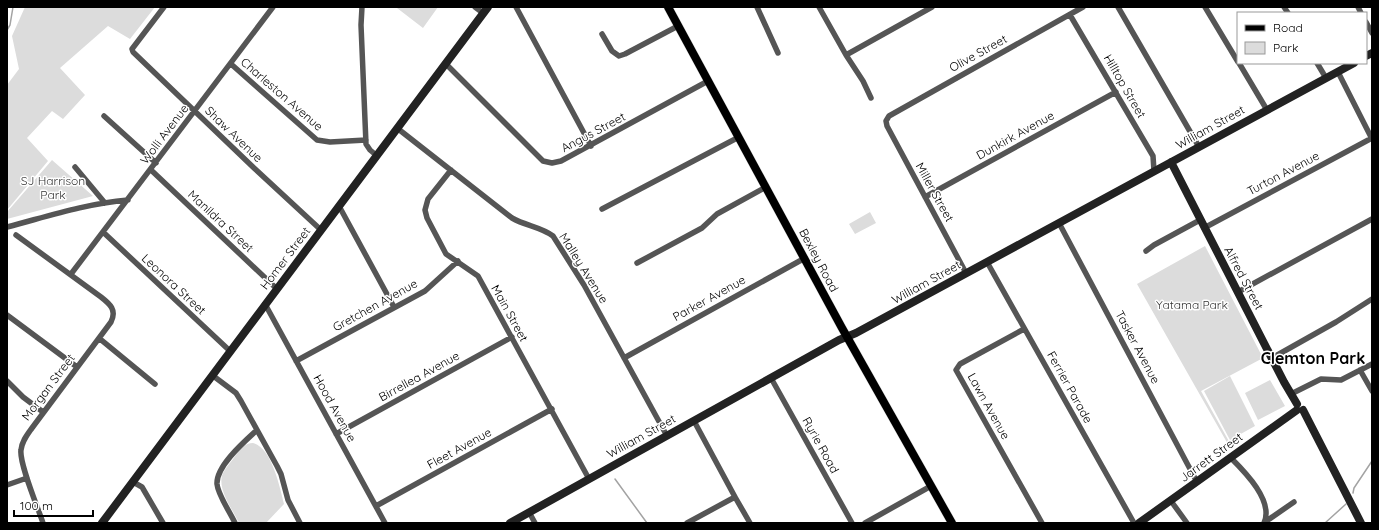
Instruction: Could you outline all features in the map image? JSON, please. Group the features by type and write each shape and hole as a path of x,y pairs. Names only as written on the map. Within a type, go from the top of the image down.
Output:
{"main road":[{"name":"Bexley Road","path":"668,7 847,337 952,523"}],"street":[{"name":"Shaw Avenue","path":"164,7 132,50 133,52 287,200 321,230"},
{"name":"Wolli Avenue","path":"71,274 273,7"},
{"path":"362,7 361,25 366,140 367,148 376,155"},
{"path":"475,7 486,10"},
{"path":"516,7 591,146"},
{"path":"757,7 778,53"},
{"path":"819,7 846,55 863,81 871,98"},
{"path":"846,55 932,7"},
{"name":"Olive Street","path":"886,121 889,116 1083,7"},
{"path":"1118,7 1199,147"},
{"path":"1205,7 1237,60"},
{"name":"Homer Street","path":"102,523 212,374 486,10"},
{"name":"Hilltop Street","path":"1070,15 1153,156 1154,171"},
{"path":"1367,24 1372,34"},
{"path":"602,34 612,50 619,56 678,26"},
{"name":"Charleston Avenue","path":"231,64 316,140 330,142 366,140"},
{"name":"Angus Street","path":"446,64 543,161 552,163 561,161 591,146 708,81"},
{"path":"1239,64 1267,110"},
{"path":"1318,64 1326,78"},
{"name":"William Street","path":"510,523 771,378 1352,64"},
{"path":"1338,72 1372,138"},
{"name":"Dunkirk Avenue","path":"925,197 1116,92"},
{"path":"104,116 156,163"},
{"name":"Miller Street","path":"886,121 887,126 966,273"},
{"name":"Malley Avenue","path":"397,128 512,218 522,224 545,230 553,236 584,285 667,436"},
{"path":"602,210 739,137"},
{"name":"Turton Avenue","path":"1204,228 1372,138"},
{"name":"Alfred Street","path":"1171,162 1272,358 1361,523"},
{"path":"75,168 105,203"},
{"name":"Manildra Street","path":"151,170 277,289"},
{"name":"Main Street","path":"451,170 428,199 425,210 427,218 446,254 478,276 590,479"},
{"path":"637,263 702,228 717,214 766,187"},
{"path":"7,228 89,205 128,200"},
{"path":"339,206 394,307"},
{"path":"1238,292 1372,219"},
{"path":"1146,251 1154,245 1200,220"},
{"name":"Tasker Avenue","path":"1059,223 1197,482"},
{"name":"Leonora Street","path":"103,232 230,351"},
{"path":"16,234 71,274"},
{"name":"Parker Avenue","path":"624,358 804,258"},
{"name":"Gretchen Avenue","path":"296,361 429,288 458,261"},
{"name":"Ferrier Parade","path":"987,262 1134,523"},
{"name":"Morgan Street","path":"43,523 21,459 22,445 25,438 43,412 111,322 114,314 112,308 101,297 71,274"},
{"path":"1272,358 1336,322 1372,299"},
{"name":"Hood Avenue","path":"265,304 385,523"},
{"path":"7,315 77,367"},
{"name":"Lawn Avenue","path":"1024,328 960,364 956,370 1042,523"},
{"name":"Birrellea Avenue","path":"336,434 512,337"},
{"path":"99,338 155,384"},
{"path":"1291,394 1321,379 1341,380 1372,364"},
{"path":"1360,370 1372,391"},
{"path":"212,374 236,393 281,474 288,500 300,523"},
{"name":"Ryrie Road","path":"771,378 852,523"},
{"path":"7,381 43,412"},
{"name":"Jarrett Street","path":"1139,523 1299,408"},
{"name":"Fleet Avenue","path":"376,506 552,410"},
{"path":"694,421 750,523"},
{"path":"235,523 218,488 218,478 226,463 240,446 257,430"},
{"path":"1231,458 1243,470 1260,492 1266,506 1267,515 1264,522"},
{"path":"7,485 28,478"},
{"path":"133,482 142,487 163,523"},
{"path":"865,523 931,486"},
{"path":"688,523 735,497"},
{"path":"1171,501 1187,523"},
{"path":"1264,522 1294,502"},
{"path":"529,512 535,523"}],"green space":[{"path":"25,7 155,7 130,39 108,26 60,68 85,95 63,119 52,111 27,138 48,161 7,210 7,85 19,69 12,36"},
{"path":"438,7 423,28 397,8"},
{"name":"SJ Harrison Park","path":"52,160 93,196 7,219 7,212"},
{"path":"870,212 876,223 855,234 849,224"},
{"name":"Yatama Park","path":"1205,246 1263,358 1201,391 1231,445 1229,446 1137,284"},
{"path":"1230,376 1255,426 1230,440 1204,391"},
{"path":"1270,380 1285,406 1258,420 1245,393"},
{"path":"253,443 260,446 270,460 284,504 266,523 239,523 223,492 221,479 224,471 245,445"}],"waterway":[{"path":"7,30 10,25 13,7"},
{"path":"1353,493 1354,488 1372,461"},
{"path":"615,479 647,523"},
{"path":"1325,523 1346,504"}],"district":[{"name":"Clemton Park","path":"1313,358"}]}
